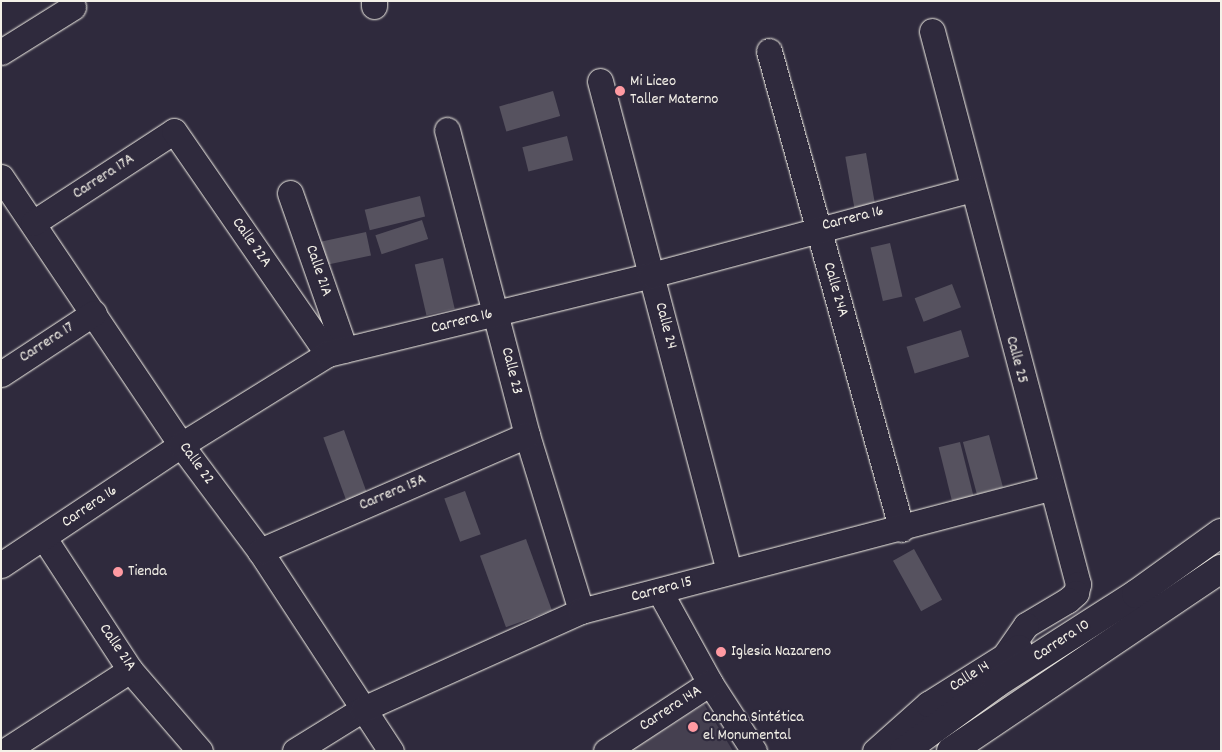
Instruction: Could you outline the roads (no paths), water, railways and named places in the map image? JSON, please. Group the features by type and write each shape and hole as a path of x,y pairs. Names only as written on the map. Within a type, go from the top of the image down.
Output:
{"main road":[{"name":"Carrera 10","path":"951,751 1104,646 1141,606 1221,534"},
{"name":"Carrera 10","path":"904,751 952,714 1086,624 1141,606 1221,569"}],"street":[{"path":"1,52 73,7"},
{"name":"Calle 25","path":"932,31 971,190 1050,488 1078,584 1076,593 1026,626 1004,656"},
{"name":"Calle 24A","path":"768,51 902,529"},
{"name":"Calle 24","path":"600,81 729,571"},
{"name":"Calle 23","path":"447,130 497,313 527,435 581,611"},
{"name":"Carrera 17A","path":"33,223 174,131"},
{"name":"Calle 22A","path":"174,131 336,352"},
{"name":"Calle 22","path":"1,177 181,445 260,551 391,751"},
{"name":"Carrera 16","path":"1,565 181,445 336,352 652,274 971,190"},
{"name":"Calle 21A","path":"290,193 336,352"},
{"name":"Carrera 17","path":"1,374 94,313"},
{"name":"Carrera 15A","path":"260,551 527,435"},
{"name":"Carrera 15","path":"295,751 363,709 581,611 660,592 729,571 902,529 1050,488"},
{"name":"Calle 21A","path":"44,538 130,670 200,751"},
{"path":"660,592 710,683 754,751"},
{"name":"Calle 14","path":"875,751 928,704 1004,656 1052,629 1086,624"},
{"path":"5,751 130,670"},
{"name":"Carrera 14A","path":"606,751 710,683"}],"place":[{"name":"Mi Liceo Taller Materno","path":"620,91"},
{"name":"Tienda","path":"118,572"},
{"name":"Iglesia Nazareno","path":"721,652"},
{"name":"Cancha Sintética el Monumental","path":"693,727"}]}
